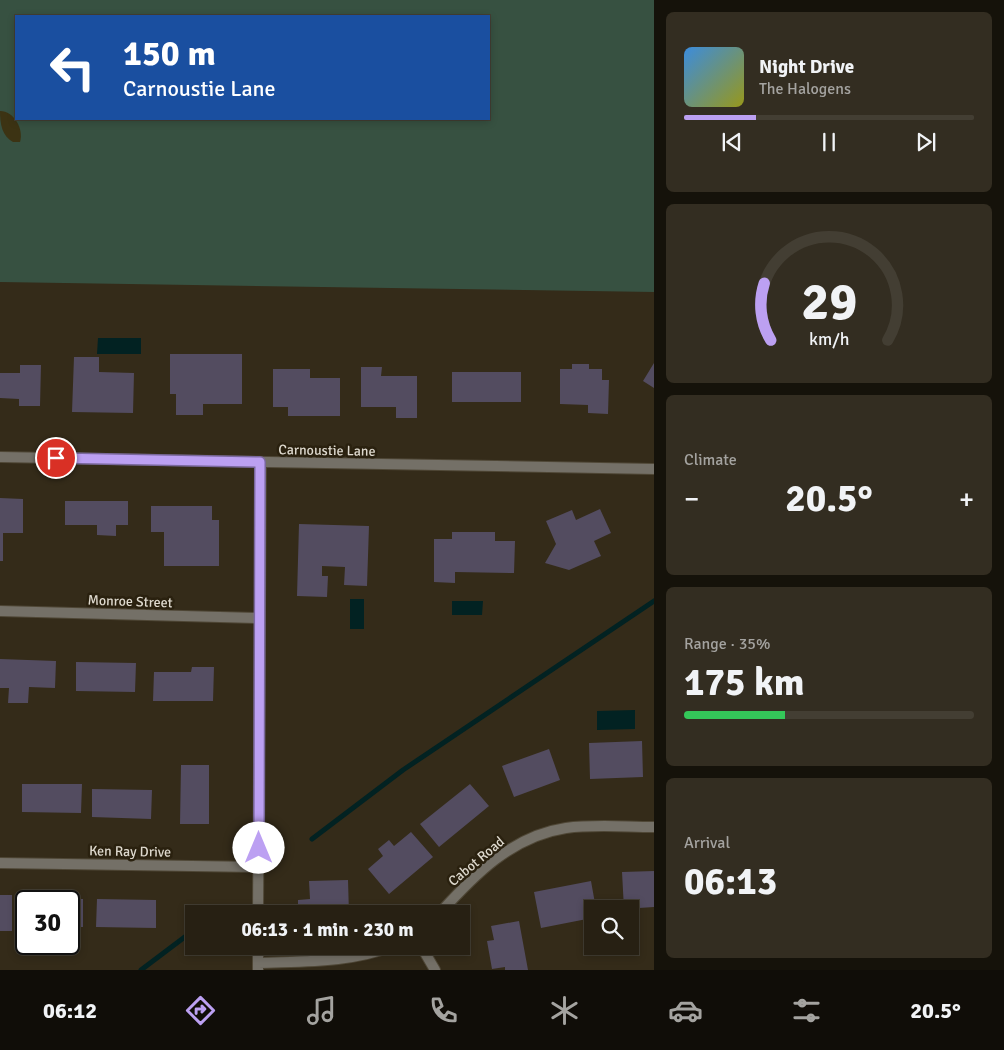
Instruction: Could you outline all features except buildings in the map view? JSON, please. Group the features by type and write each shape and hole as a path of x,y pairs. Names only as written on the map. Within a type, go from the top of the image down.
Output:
{"street":[{"name":"Carnoustie Lane","path":"0,457 654,469"},
{"path":"258,905 260,462"},
{"name":"Monroe Street","path":"0,611 260,618"},
{"name":"Cabot Road","path":"447,905 468,882 498,857 518,844 541,834 582,827 654,827"},
{"name":"Ken Ray Drive","path":"0,863 259,867"},
{"path":"258,966 345,960 370,955"},
{"path":"427,955 435,970"}],"green space":[{"path":"0,0 654,0 654,292 0,282"}],"sand":[{"path":"0,111 14,117 21,132 20,142 13,142 9,139 1,125"}],"water":[{"path":"98,338 141,338 141,354 97,354"},
{"path":"350,599 364,599 364,629 350,629"},
{"path":"452,601 483,601 482,615 452,615"},
{"path":"635,710 635,729 597,730 597,711"}],"waterway":[{"path":"312,839 403,770 654,601"},
{"path":"141,970 185,937"}],"route":[{"path":"56,458 260,462 259,848"}]}
